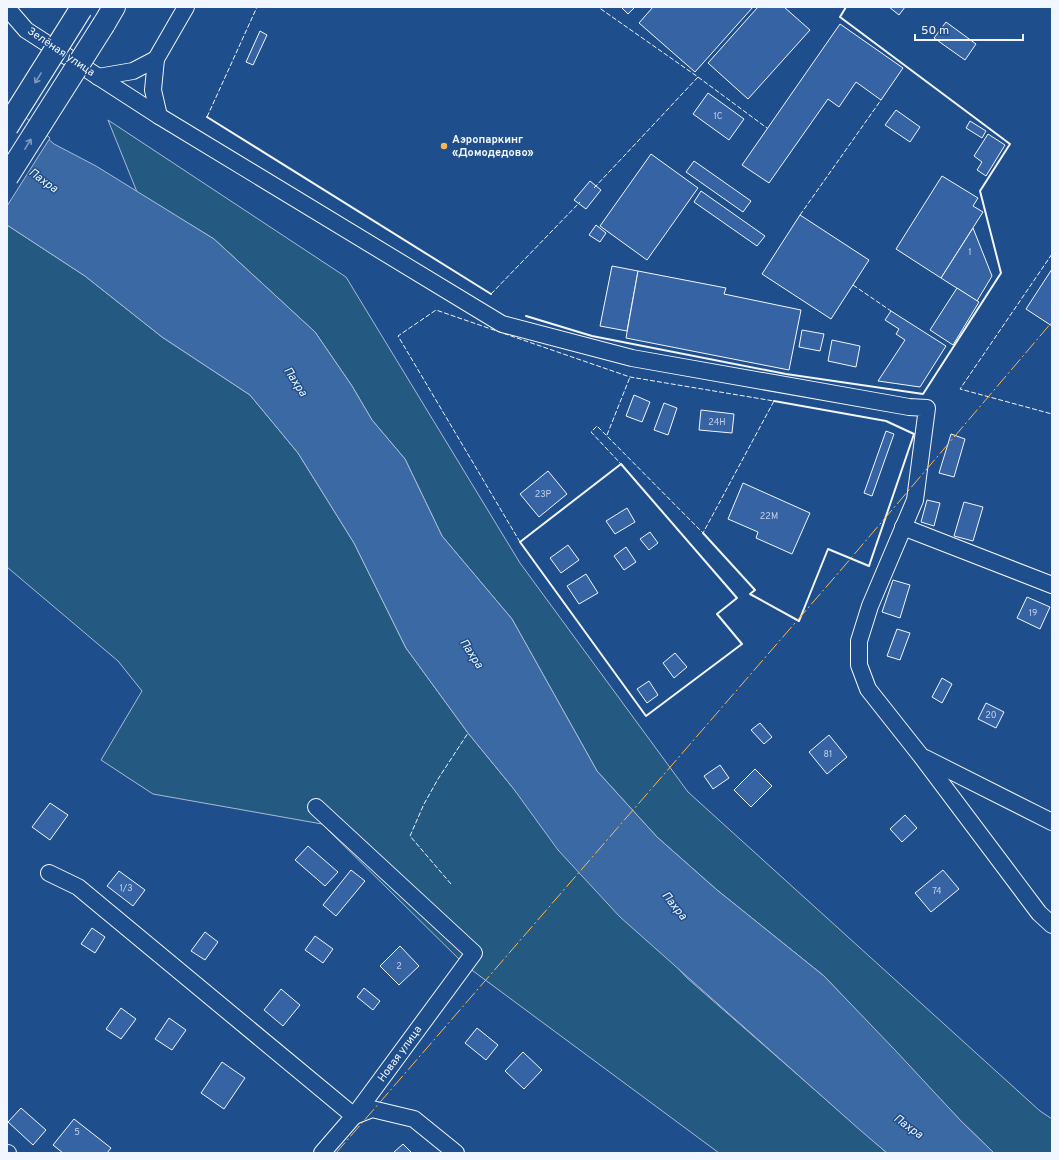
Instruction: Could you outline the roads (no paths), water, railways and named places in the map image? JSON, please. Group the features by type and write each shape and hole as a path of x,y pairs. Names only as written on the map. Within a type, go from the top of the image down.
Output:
{"highway":[{"path":"7,127 82,8"},
{"path":"7,177 109,15"}],"street":[{"path":"159,116 153,90 156,59 186,7"},
{"name":"Зелёная улица","path":"7,8 26,30 159,116 502,324 632,358 901,405 927,408 915,500 903,527"},
{"path":"98,77 133,71 156,59"},
{"path":"1052,585 903,527 870,606 859,641 859,664 868,688 1039,913 1052,924"},
{"path":"921,756 1052,822"},
{"name":"Новая улица","path":"316,807 474,953 354,1116 322,1153"},
{"path":"49,873 78,887 354,1116 372,1109 414,1119 456,1153"}],"water":[{"name":"Пахра","path":"7,104 54,144 96,166 214,239 315,332 352,386 372,420 405,459 442,536 512,619 597,771 657,837 717,890 824,976 961,1121 994,1153 887,1153 620,917 558,850 513,788 468,733 406,648 354,543 298,453 250,395 162,337 85,276 7,225"}],"place":[{"name":"Аэропаркинг «Домодедово»","path":"444,146"}]}
